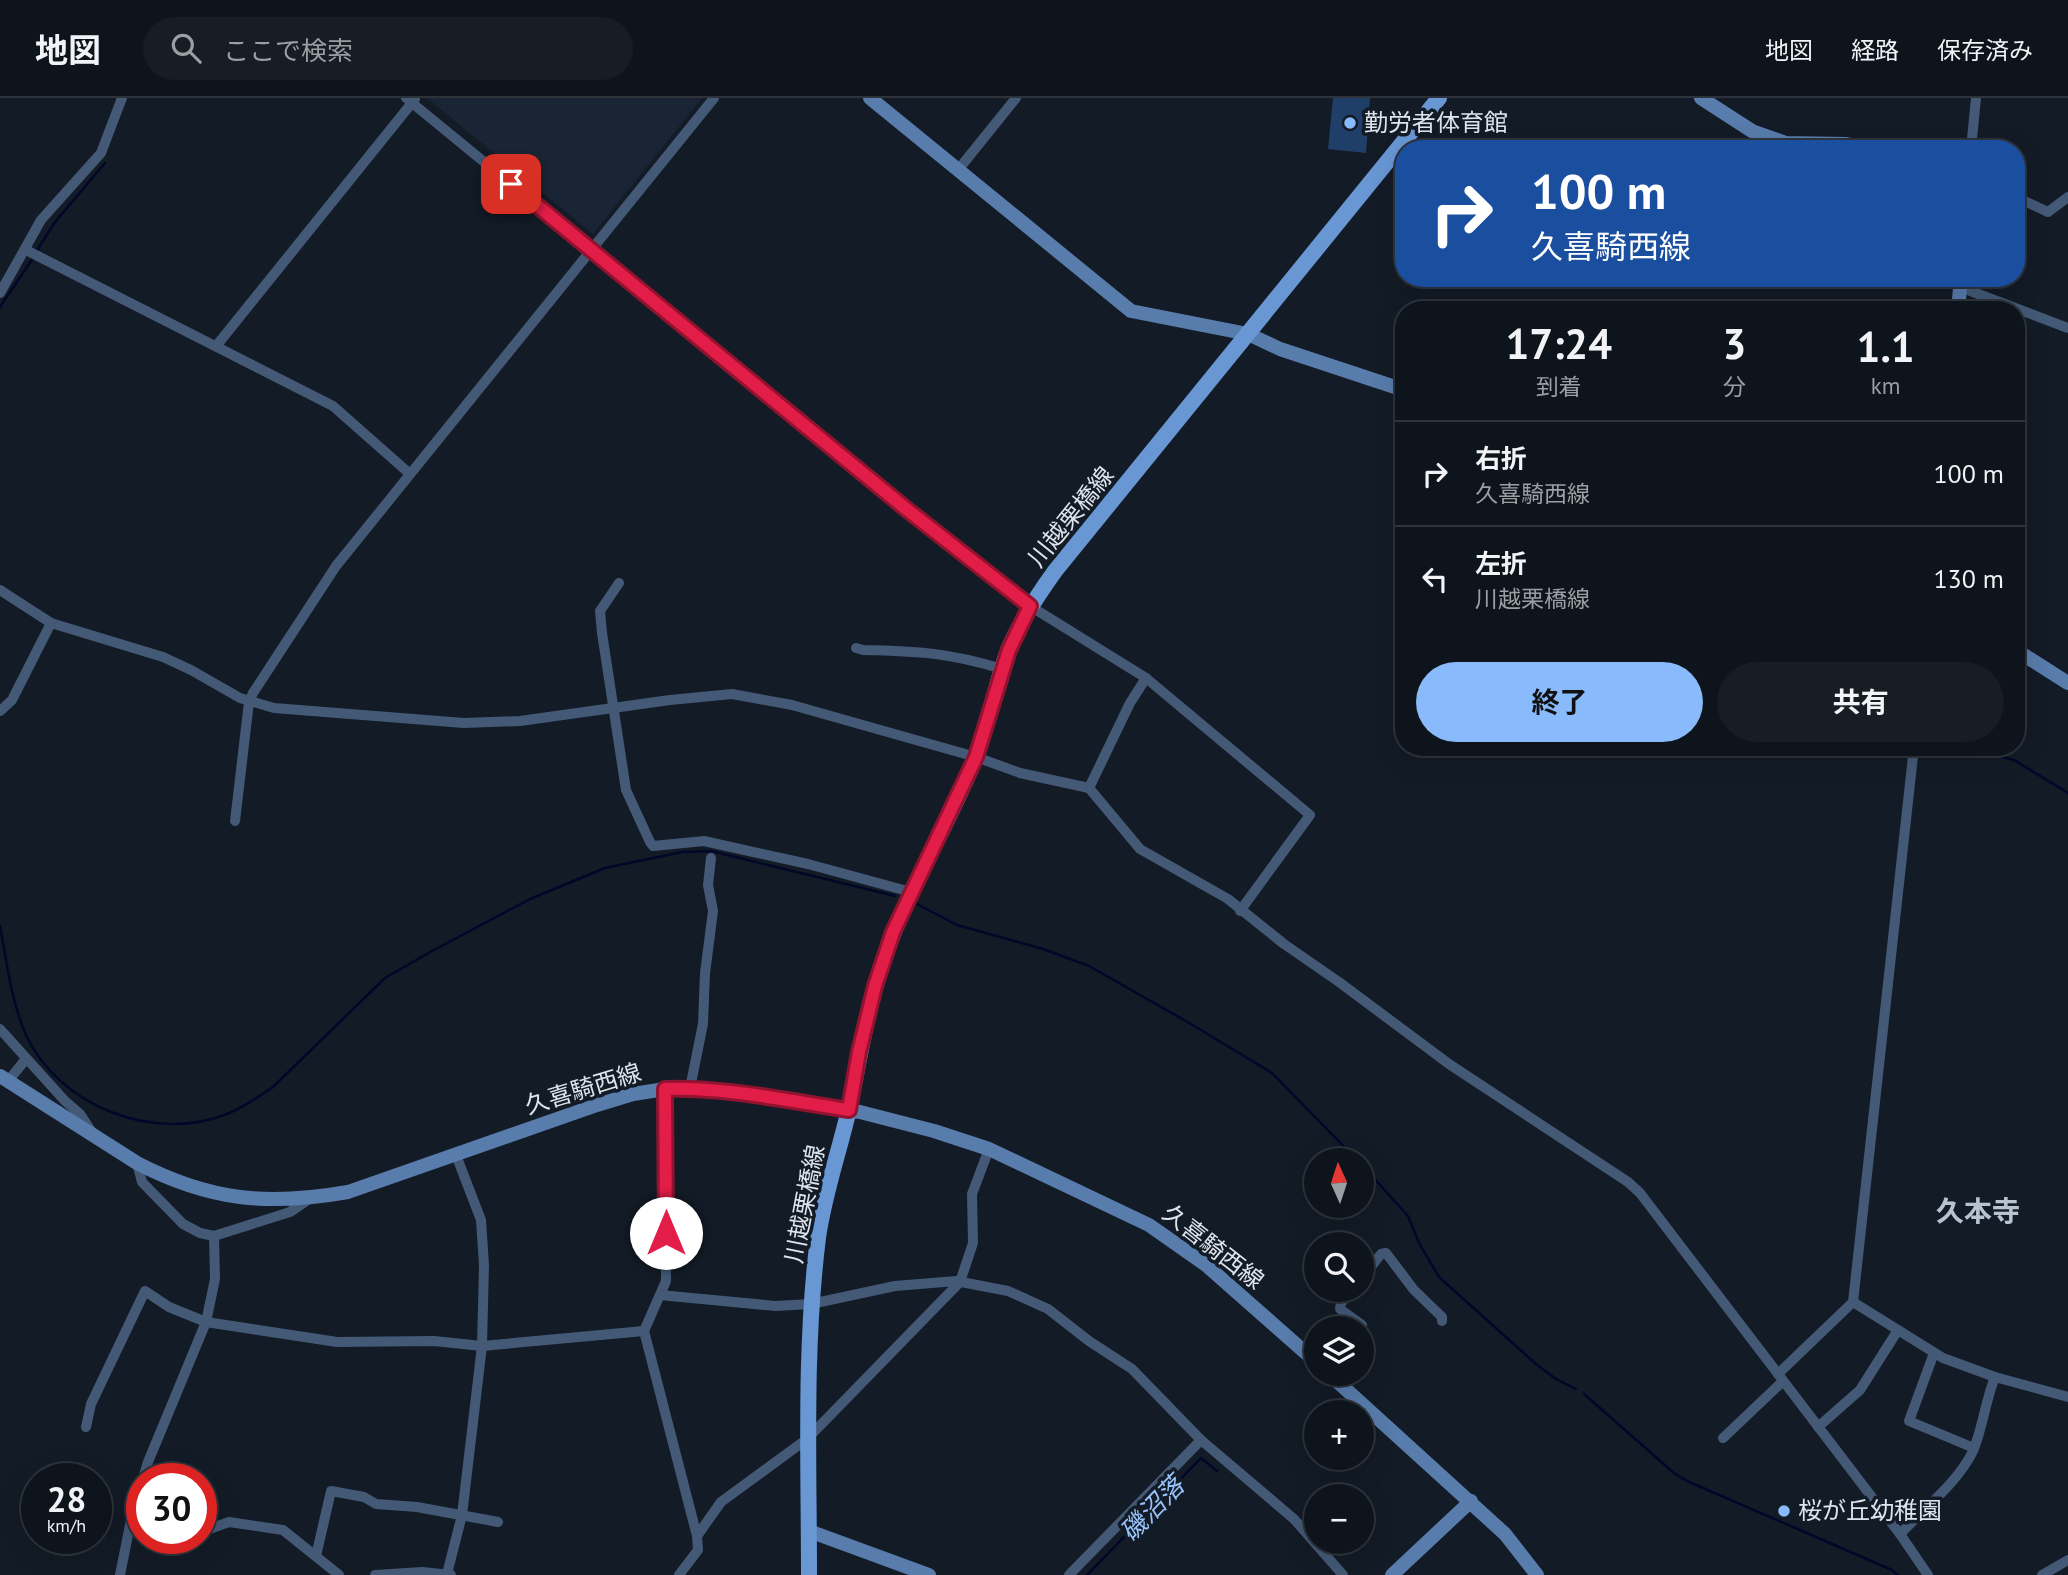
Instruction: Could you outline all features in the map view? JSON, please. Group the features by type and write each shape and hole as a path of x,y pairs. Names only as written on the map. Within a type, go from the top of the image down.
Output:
{"main road":[{"path":"870,98 1131,311 1248,334 1280,349 1395,387"},
{"name":"川越栗橋線","path":"1405,140 1439,98"},
{"path":"1701,98 1752,131 1778,140"},
{"name":"川越栗橋線","path":"809,1575 807,1439 811,1304 825,1195 849,1110 859,1052 875,986 893,932 976,757 1009,650 1030,606 1055,571 1395,152"},
{"path":"2025,656 2068,683"},
{"name":"久喜騎西線","path":"4,1079 137,1163 197,1189 234,1197 267,1200 309,1199 348,1192 597,1105 633,1094 665,1089 690,1088 849,1110 901,1121 989,1149 1149,1225 1206,1265 1304,1351"},
{"path":"1342,1386 1506,1534 1538,1575"},
{"path":"1392,1575 1471,1501"},
{"path":"809,1531 929,1575"}],"street":[{"path":"236,821 249,702 335,566 715,98"},
{"path":"958,170 1016,98"},
{"path":"1972,140 1976,98"},
{"path":"0,293 41,220 101,153 120,99"},
{"path":"217,345 411,100 934,531 1030,606 1146,678 1310,815 1240,911"},
{"path":"2025,202 2048,212 2068,197"},
{"path":"26,250 333,406 410,474"},
{"path":"1973,287 2005,301"},
{"path":"2025,310 2068,328"},
{"path":"620,583 600,611 626,790 653,846 704,841 808,864 911,892"},
{"path":"0,590 51,623 163,657 249,702 309,712 464,723 520,721 732,694 792,705 976,757 1020,773 1089,788 1140,849 1228,899 1240,911 1480,1086 1628,1182 1656,1213 1900,1534 1928,1575"},
{"path":"0,711 12,700 51,623"},
{"path":"856,648 922,651 966,658 1002,669"},
{"path":"1089,788 1130,702 1146,678"},
{"path":"1723,1438 1853,1302 1913,756"},
{"path":"690,1088 703,1024 705,973 713,911 708,885 711,858"},
{"path":"0,1029 80,1114 94,1135"},
{"path":"4,1079 26,1059"},
{"path":"665,1089 666,1281 645,1331 697,1536 698,1550 679,1575"},
{"path":"697,1536 722,1502 807,1439 960,1282 973,1243 972,1194 989,1149"},
{"path":"375,1575 422,1572 449,1574 462,1515 482,1346 484,1265 481,1220 456,1154"},
{"path":"137,1163 142,1182 183,1224 200,1233 214,1236 290,1212 309,1199"},
{"path":"148,1463 206,1322 215,1279 214,1236"},
{"path":"1374,1263 1381,1254 1386,1253 1442,1321"},
{"path":"660,1295 776,1306 811,1304 895,1286 960,1282 1008,1291 1048,1309 1089,1341 1132,1369 1201,1440 1294,1519 1343,1575"},
{"path":"86,1427 91,1404 145,1291 169,1307 206,1322 337,1342 434,1341 482,1346 645,1331"},
{"path":"1342,1302 1340,1309 1350,1316"},
{"path":"1853,1302 1934,1353 1995,1377 2068,1397"},
{"path":"1818,1427 1860,1390 1898,1330"},
{"path":"1934,1353 1909,1421 1974,1448"},
{"path":"1900,1534 1957,1475 1974,1448 1995,1377"},
{"path":"1069,1575 1201,1440"},
{"path":"316,1556 331,1491 364,1497 376,1504 417,1507 498,1522"},
{"path":"217,1526 229,1522 283,1530 338,1575"},
{"path":"120,1575 126,1554"},
{"path":"2042,1575 2068,1560"}],"shaded area":[{"path":"427,98 702,98 593,234"},
{"name":"勤労者体育館","path":"1333,98 1370,98 1366,153 1328,149"}],"waterway":[{"path":"36,252 55,222 105,163"},
{"path":"0,307 33,258"},
{"path":"1999,756 2014,760 2068,793"},
{"path":"0,926 17,1009 26,1035 41,1060 61,1081 85,1099 111,1112 169,1124 198,1122 227,1114 245,1105 273,1087 385,978 530,899 605,868 682,852 711,851 895,896"},
{"path":"913,902 957,925 1043,949 1089,966 1191,1024 1272,1073 1345,1148"},
{"path":"1374,1178 1408,1216 1419,1243 1439,1277 1536,1364 1556,1379 1576,1389"},
{"path":"1584,1394 1674,1473 1687,1481 1892,1570 1898,1575"},
{"name":"磯沼落","path":"1087,1575 1201,1458 1217,1471"}],"place":[{"name":"勤労者体育館","path":"1350,123"},
{"name":"桜が丘幼稚園","path":"1784,1511"}],"district":[{"name":"久本寺","path":"1978,1211"}],"route":[{"path":"511,184 905,508 1030,606 1009,650 976,757 893,932 875,986 859,1052 849,1110 690,1088 665,1089 666,1233"}]}
